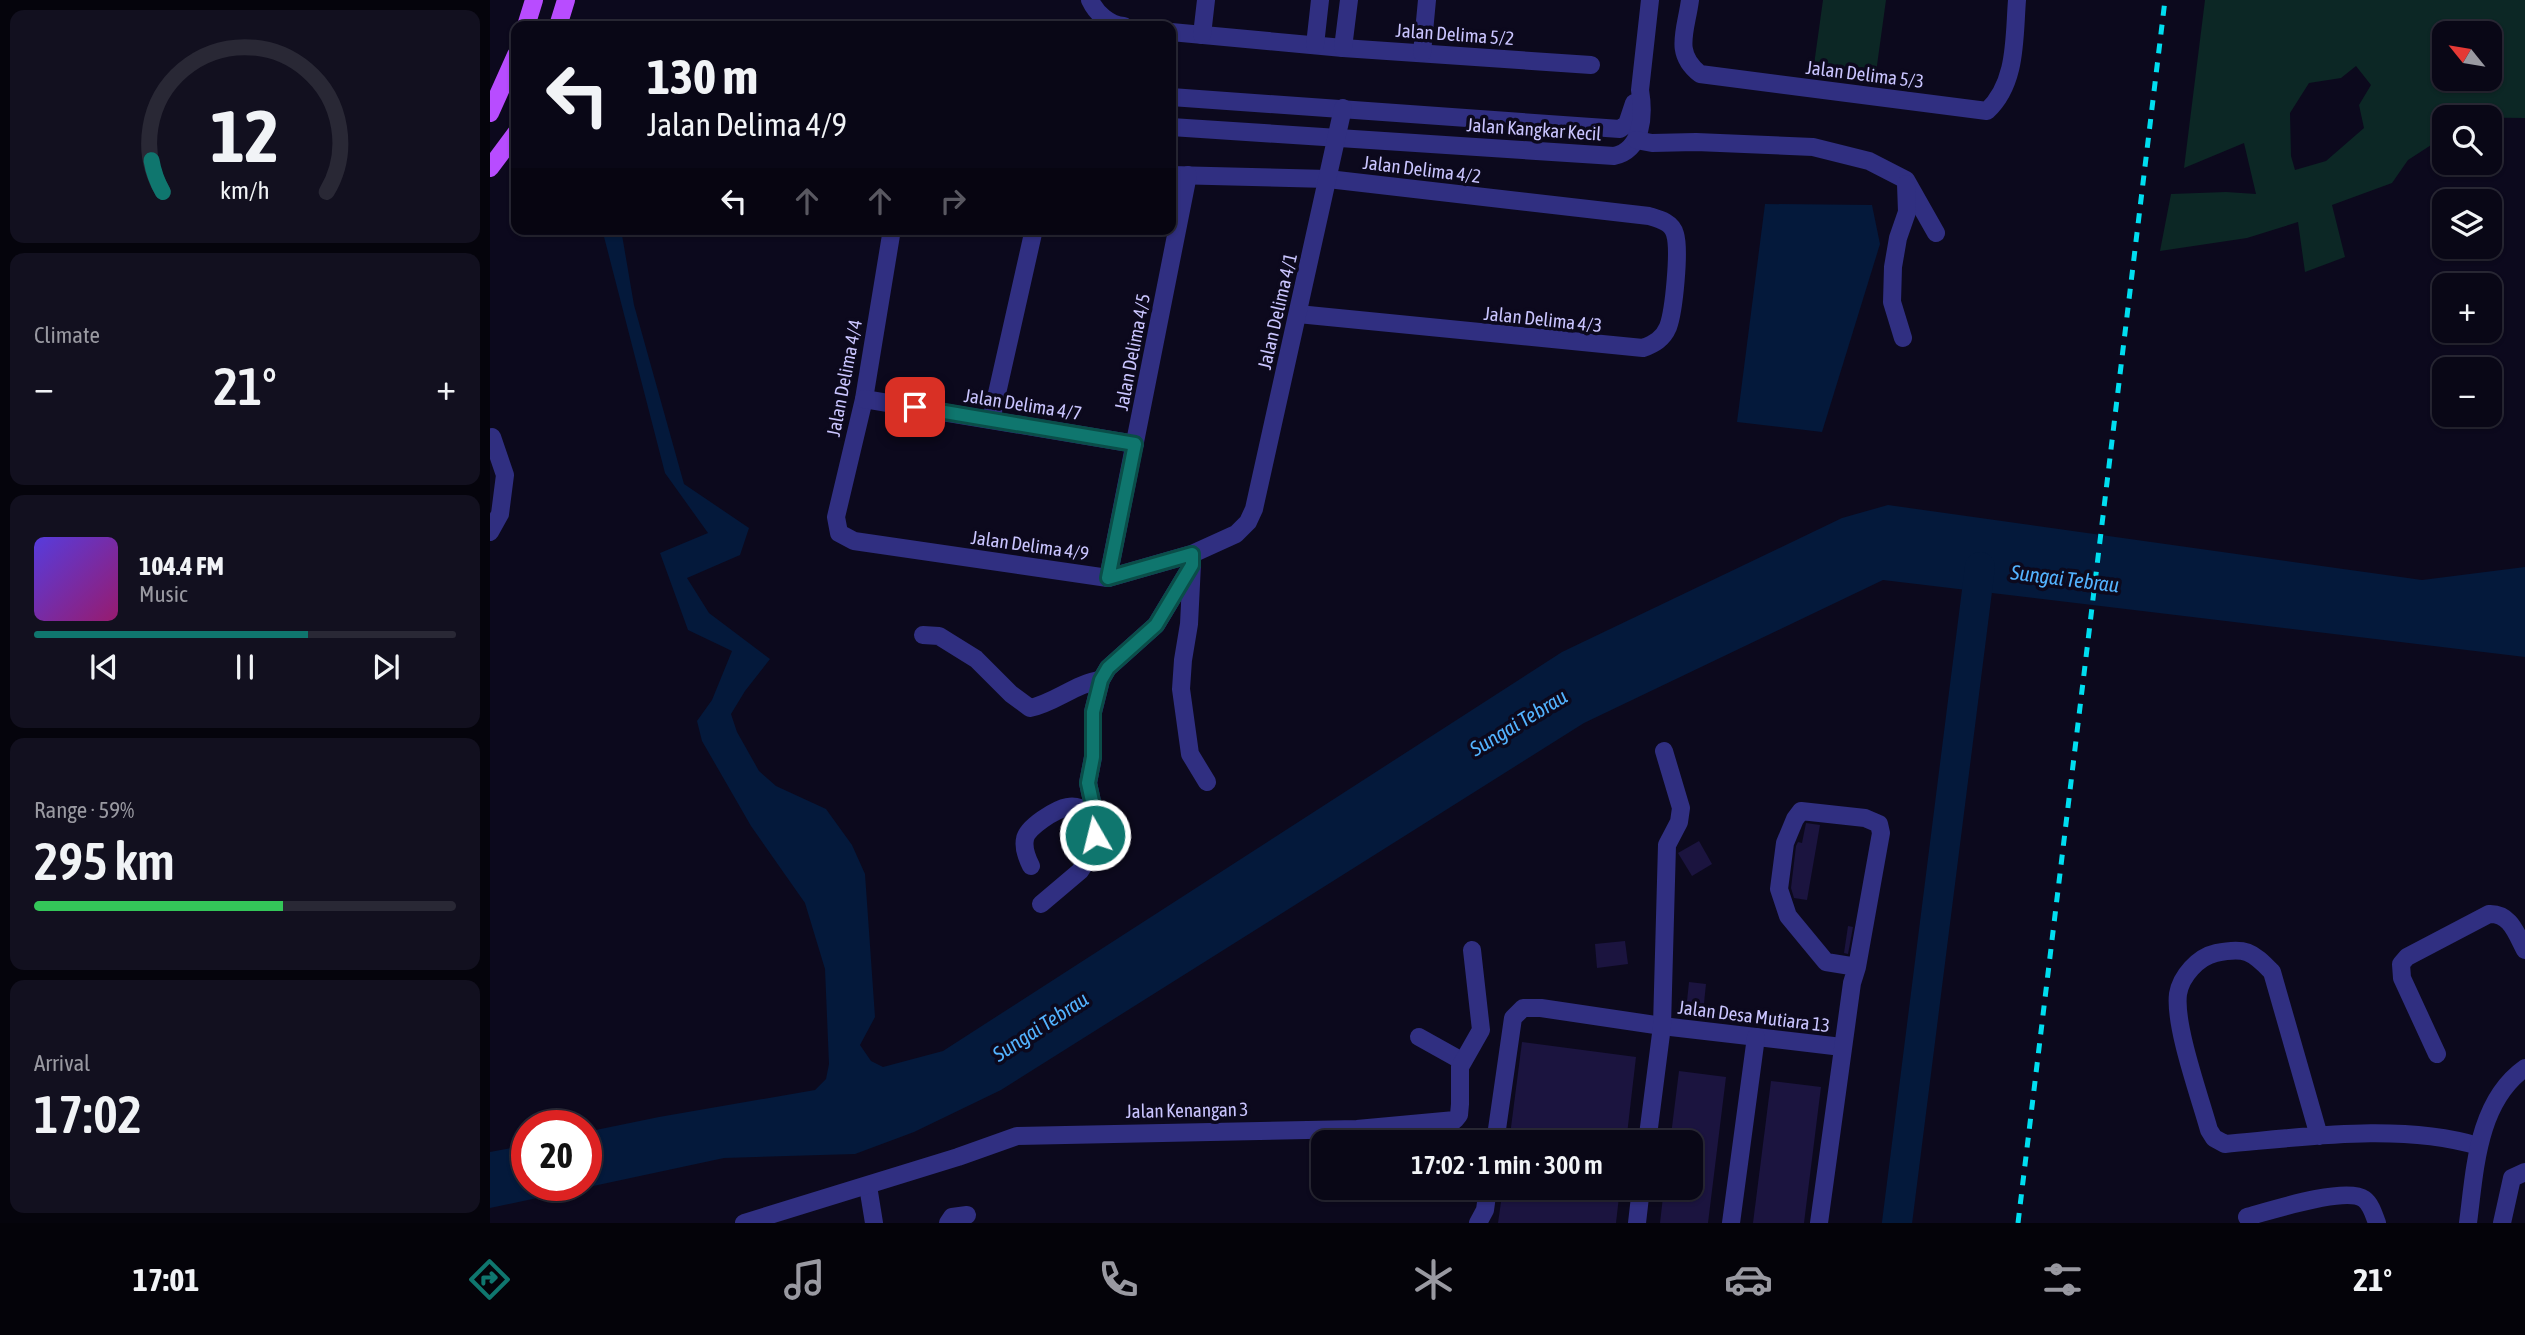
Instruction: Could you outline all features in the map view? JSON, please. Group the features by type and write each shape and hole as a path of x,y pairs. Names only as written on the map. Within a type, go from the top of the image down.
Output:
{"main road":[{"path":"528,21 534,0"},
{"path":"560,21 566,0"},
{"path":"490,113 511,67"},
{"path":"490,168 511,140"}],"street":[{"path":"1090,0 1094,9 1109,21"},
{"path":"1202,36 1206,0"},
{"path":"1315,46 1320,0"},
{"path":"1343,48 1349,0"},
{"path":"1422,53 1427,0"},
{"path":"1650,0 1640,90 1642,104 1636,140 1652,143 1813,147 1869,161 1906,180 1936,233"},
{"name":"Jalan Delima 5/3","path":"1690,0 1682,54 1689,66 1700,74 1987,111 1999,100 2011,70 2017,0"},
{"name":"Jalan Delima 5/2","path":"1176,33 1315,46 1591,65"},
{"name":"Jalan Kangkar Kecil","path":"1176,97 1620,129 1627,124 1640,90"},
{"name":"Jalan Delima 4/1","path":"1248,522 1254,509 1343,108"},
{"name":"Jalan Kangkar Kecil","path":"1176,127 1614,156 1624,153 1636,140"},
{"name":"Jalan Delima 4/2","path":"1180,175 1328,179 1649,216 1667,223"},
{"name":"Jalan Delima 4/5","path":"1176,199 1180,175"},
{"path":"1903,338 1892,302 1893,267 1898,238 1907,212 1906,180"},
{"name":"Jalan Delima 4/3","path":"1298,314 1643,348 1655,343 1668,326 1675,290 1675,234 1667,223"},
{"name":"Jalan Delima 4/4","path":"839,533 836,517 864,399 891,235"},
{"path":"991,420 1033,235"},
{"name":"Jalan Delima 4/5","path":"1108,578 1135,444 1170,235"},
{"name":"Jalan Delima 4/7","path":"864,399 1135,444"},
{"path":"490,532 500,514 505,475 492,437"},
{"name":"Jalan Delima 4/9","path":"839,533 854,541 1108,578 1192,560 1236,534 1248,522"},
{"path":"1041,904 1080,871 1092,853 1095,815 1088,783 1093,757 1093,712 1101,680 1108,668 1156,625 1192,560"},
{"path":"1192,560 1189,624 1182,660 1181,689 1190,754 1207,782"},
{"path":"923,635 939,636 976,659 1030,708 1057,699 1086,682 1101,680"},
{"path":"1649,1130 1662,1026 1667,845 1679,822 1681,808 1664,751"},
{"path":"1031,866 1025,854 1024,840 1029,830 1069,807 1088,783"},
{"path":"1069,807 1083,808 1095,815"},
{"path":"1819,1223 1852,982 1857,967 1877,865 1881,833 1879,824 1865,818 1801,811 1785,843 1779,889 1788,916 1826,961 1857,967"},
{"path":"2437,1055 2402,978 2401,964 2407,957 2488,914 2498,914 2509,920 2525,950"},
{"path":"2319,1136 2272,972 2257,957 2236,949 2210,954 2193,965 2178,993 2180,1024 2209,1130 2214,1138 2225,1144 2319,1136 2409,1134 2451,1138 2478,1146"},
{"path":"1419,1037 1462,1061 1480,1030 1472,950"},
{"path":"1497,1130 1513,1018 1523,1008 1541,1007 1662,1026"},
{"name":"Jalan Desa Mutiara 13","path":"1662,1026 1842,1047"},
{"path":"1731,1223 1756,1037"},
{"name":"Jalan Kenangan 3","path":"868,1186 1017,1136 1357,1129 1449,1122 1459,1115 1462,1061"},
{"path":"2468,1223 2478,1146 2492,1111 2511,1079 2525,1068"},
{"path":"2502,1223 2512,1178 2525,1172"},
{"path":"744,1223 868,1186 874,1223"},
{"path":"2247,1217 2323,1197 2350,1195 2364,1199 2373,1212 2376,1223"},
{"path":"1478,1223 1485,1210 1486,1200"},
{"path":"1637,1223 1640,1200"},
{"path":"948,1223 952,1217 967,1215"}],"green space":[{"path":"1823,0 1886,0 1875,80 1813,72"},
{"path":"2205,0 2525,0 2525,118 2502,118 2502,105 2432,105 2432,144 2408,160 2392,183 2332,205 2345,257 2305,272 2298,222 2247,238 2160,251 2171,194 2256,194 2244,143 2184,168","holes":["2356,66 2371,85 2359,105 2364,128 2326,161 2295,170 2291,156 2290,113 2309,83 2341,78"]}],"water":[{"path":"1765,204 1872,205 1880,244 1822,432 1737,422"},
{"name":"Sungai Tebrau","path":"604,235 622,235 634,305 684,484 749,528 740,555 687,578 709,613 770,659 731,714 737,732 759,771 776,786 826,809 852,845 865,874 875,1017 860,1045 871,1061 883,1067 943,1051 1562,652 1842,518 1888,505 2422,580 2525,567 2525,657 1883,580 1584,723 1001,1090 914,1132 855,1154 724,1158 602,1184 602,1129 815,1090 826,1079 829,1064 825,969 805,903 751,826 702,741 697,721 712,700 732,651 688,630 660,553 708,533 665,473"},
{"path":"511,1148 511,1201 523,1201 490,1208 490,1152"}],"building":[{"path":"1806,823 1820,825 1807,900 1794,898 1791,888 1796,846 1798,842 1802,843"},
{"path":"1699,841 1712,864 1692,876 1678,853"},
{"path":"1848,926 1853,927 1848,954 1844,953"},
{"path":"1625,941 1628,964 1597,968 1595,944"},
{"path":"1689,982 1706,984 1703,1013 1686,1011"},
{"path":"1522,1042 1636,1057 1628,1130 1511,1130"},
{"path":"1679,1071 1726,1077 1708,1223 1660,1223 1663,1200 1703,1200 1703,1130 1672,1130"},
{"path":"1771,1081 1821,1087 1804,1223 1753,1223"},
{"path":"1501,1200 1619,1200 1616,1223 1498,1223"}],"waterway":[{"path":"1897,1223 1980,567"}],"railway":[{"path":"2018,1223 2165,0"}],"route":[{"path":"915,407 1135,444 1108,578 1192,554 1192,565 1156,625 1108,668 1101,680 1093,712 1093,757 1088,783 1095,815 1095,835"}]}
